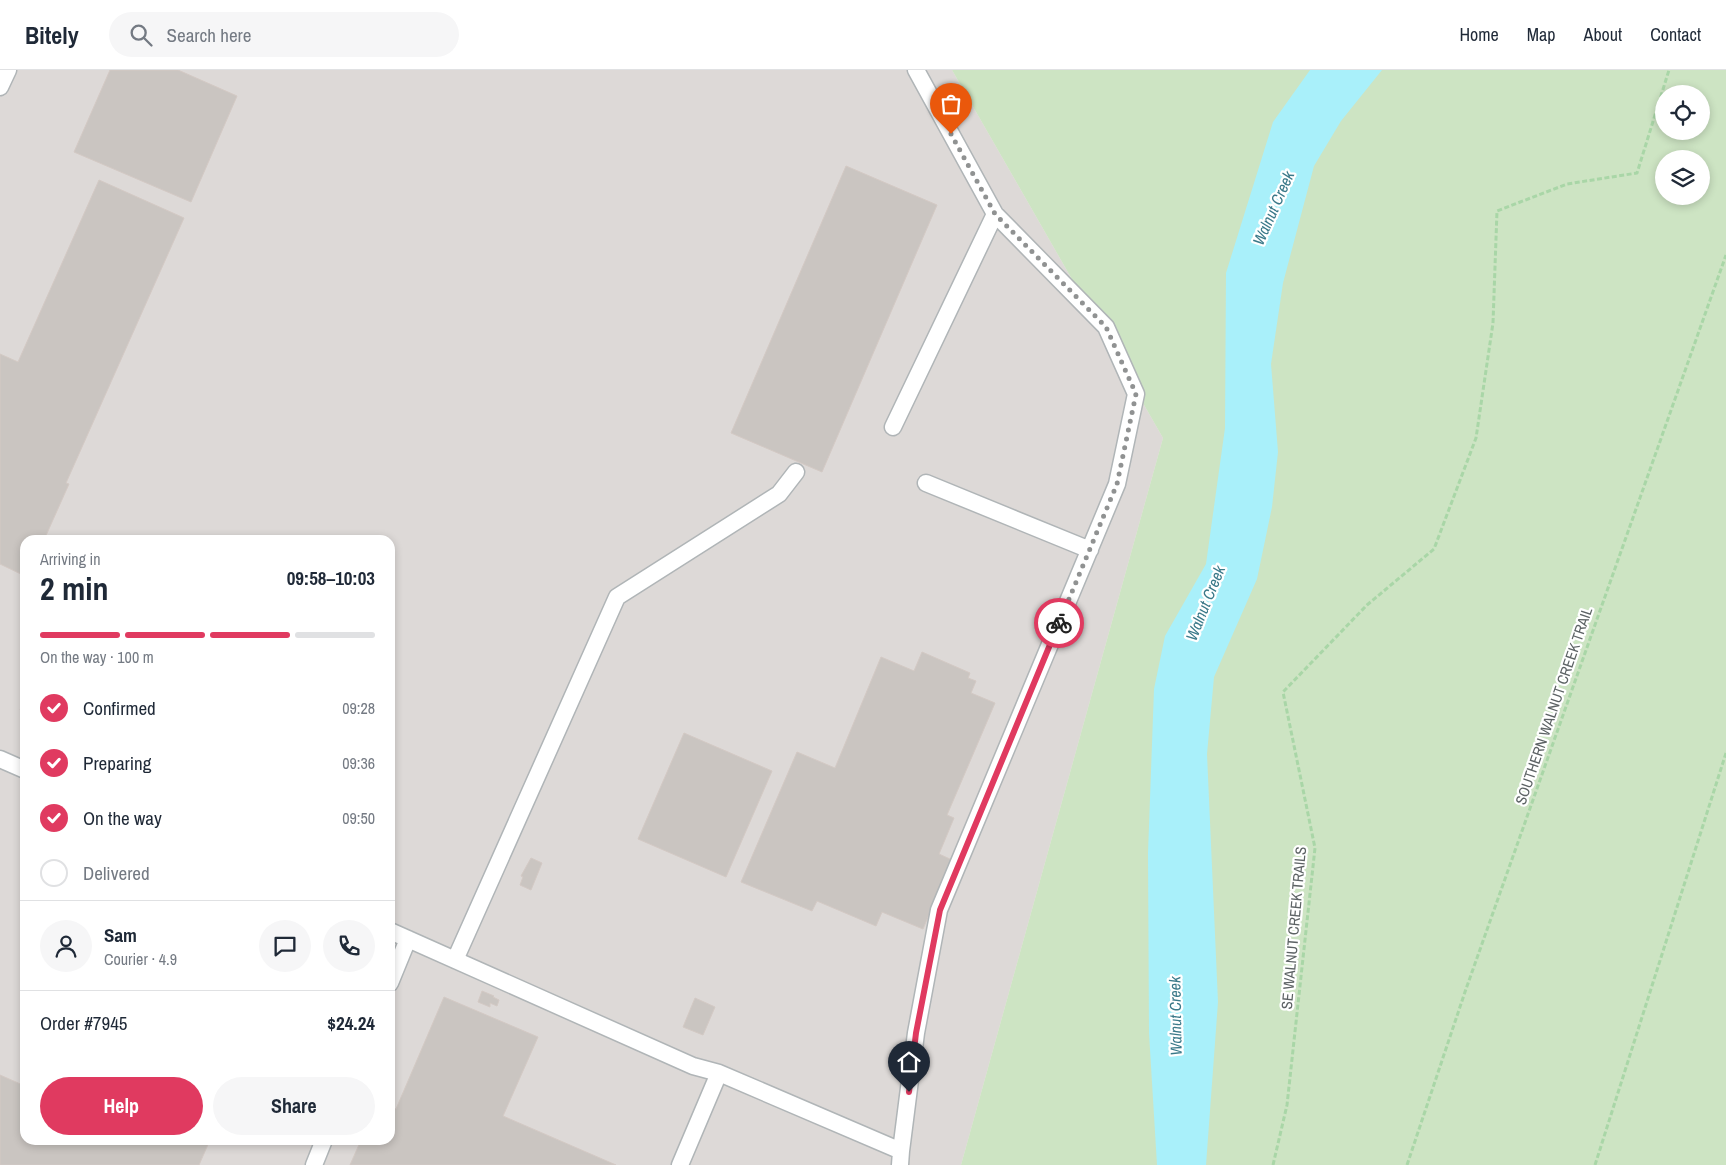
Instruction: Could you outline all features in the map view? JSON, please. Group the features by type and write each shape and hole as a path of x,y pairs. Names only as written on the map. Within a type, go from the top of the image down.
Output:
{"lane":[{"path":"0,87 8,70"},
{"path":"395,933 693,1066 719,1073 901,1158 916,1033 940,910 1117,484 1136,394 1106,327 995,214 916,70"},
{"path":"893,427 995,214"},
{"path":"455,960 617,597 779,494 796,472"},
{"path":"926,483 1090,550"},
{"path":"0,759 20,768"},
{"path":"395,971 408,939"},
{"path":"680,1165 719,1073"},
{"path":"314,1165 322,1145"}],"path":[{"name":"SE WALNUT CREEK TRAILS","path":"1273,1165 1287,1106 1315,848 1283,692 1367,605 1434,549 1476,438 1493,323 1496,212 1567,184 1637,174 1668,70"},
{"name":"SOUTHERN WALNUT CREEK TRAIL","path":"1407,1165 1466,989 1726,255"},
{"path":"1594,1165 1726,753"}],"shaded area":[{"path":"0,70 952,70 1163,438 961,1165 0,1165"}],"green space":[{"path":"952,70 1726,70 1726,1165 961,1165 1163,438"}],"water":[{"name":"Walnut Creek","path":"1310,70 1382,70 1341,121 1314,166 1283,283 1271,364 1278,452 1272,507 1257,579 1214,677 1207,754 1218,1002 1206,1165 1157,1165 1149,1033 1148,853 1154,689 1165,636 1206,564 1225,428 1226,273 1273,122"}],"building":[{"path":"110,70 178,70 237,96 191,202 74,152"},
{"path":"846,166 937,205 822,472 731,433"},
{"path":"99,180 184,218 66,483 69,484 46,535 20,535 20,574 0,564 0,354 18,362"},
{"path":"922,652 970,673 968,678 976,681 971,693 995,703 947,815 954,818 939,854 952,860 923,929 882,912 876,926 817,901 812,911 741,882 797,752 835,768 881,657 914,671"},
{"path":"684,733 772,771 726,877 638,839"},
{"path":"531,858 542,863 531,890 520,885 523,877 521,876"},
{"path":"482,991 499,1000 497,1006 490,1003 490,1007 478,1002"},
{"path":"444,997 538,1037 503,1116 616,1165 350,1165 359,1145 395,1145 396,1109"},
{"path":"695,998 715,1007 703,1035 683,1027"},
{"path":"0,1075 20,1084 20,1145 208,1145 199,1165 0,1165"}],"way so far":[{"path":"951,134 995,214 1106,327 1136,394 1117,484 1059,623"}],"route":[{"path":"909,1092 916,1033 940,910 1059,623"}]}
